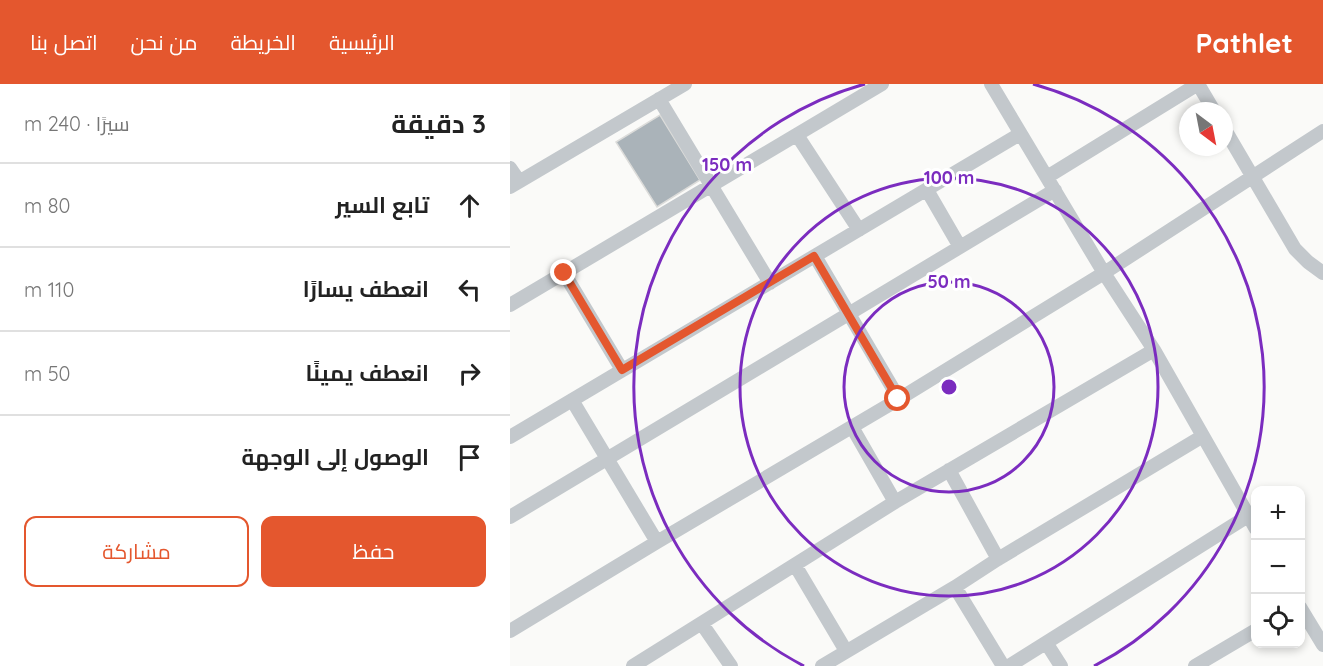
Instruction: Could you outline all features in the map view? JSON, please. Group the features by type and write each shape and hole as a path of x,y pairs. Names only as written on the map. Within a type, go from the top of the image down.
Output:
{"street":[{"path":"510,168 514,184 685,84"},
{"path":"510,305 882,84"},
{"path":"991,84 1104,273 1154,350 1251,521"},
{"path":"1047,177 1191,86 1206,102"},
{"path":"660,99 770,283"},
{"path":"510,631 852,427 1104,273 1323,131"},
{"path":"510,437 1020,134"},
{"path":"797,135 859,230"},
{"path":"1233,144 1295,249 1323,273"},
{"path":"927,190 960,247"},
{"path":"510,517 1055,190"},
{"path":"814,256 898,399"},
{"path":"564,273 622,370"},
{"path":"633,666 895,502 1154,350"},
{"path":"572,400 657,542"},
{"path":"852,427 895,502"},
{"path":"822,666 1203,436"},
{"path":"949,471 999,559"},
{"path":"1010,666 1248,516"},
{"path":"795,565 846,651"},
{"path":"956,587 1003,666"},
{"path":"1305,615 1323,645"},
{"path":"702,624 731,666"},
{"path":"1195,666 1251,633"},
{"path":"1047,644 1061,666"}],"building":[{"path":"660,115 700,180 657,207 616,142"}],"route":[{"path":"564,273 622,370 814,256 898,399"}]}
